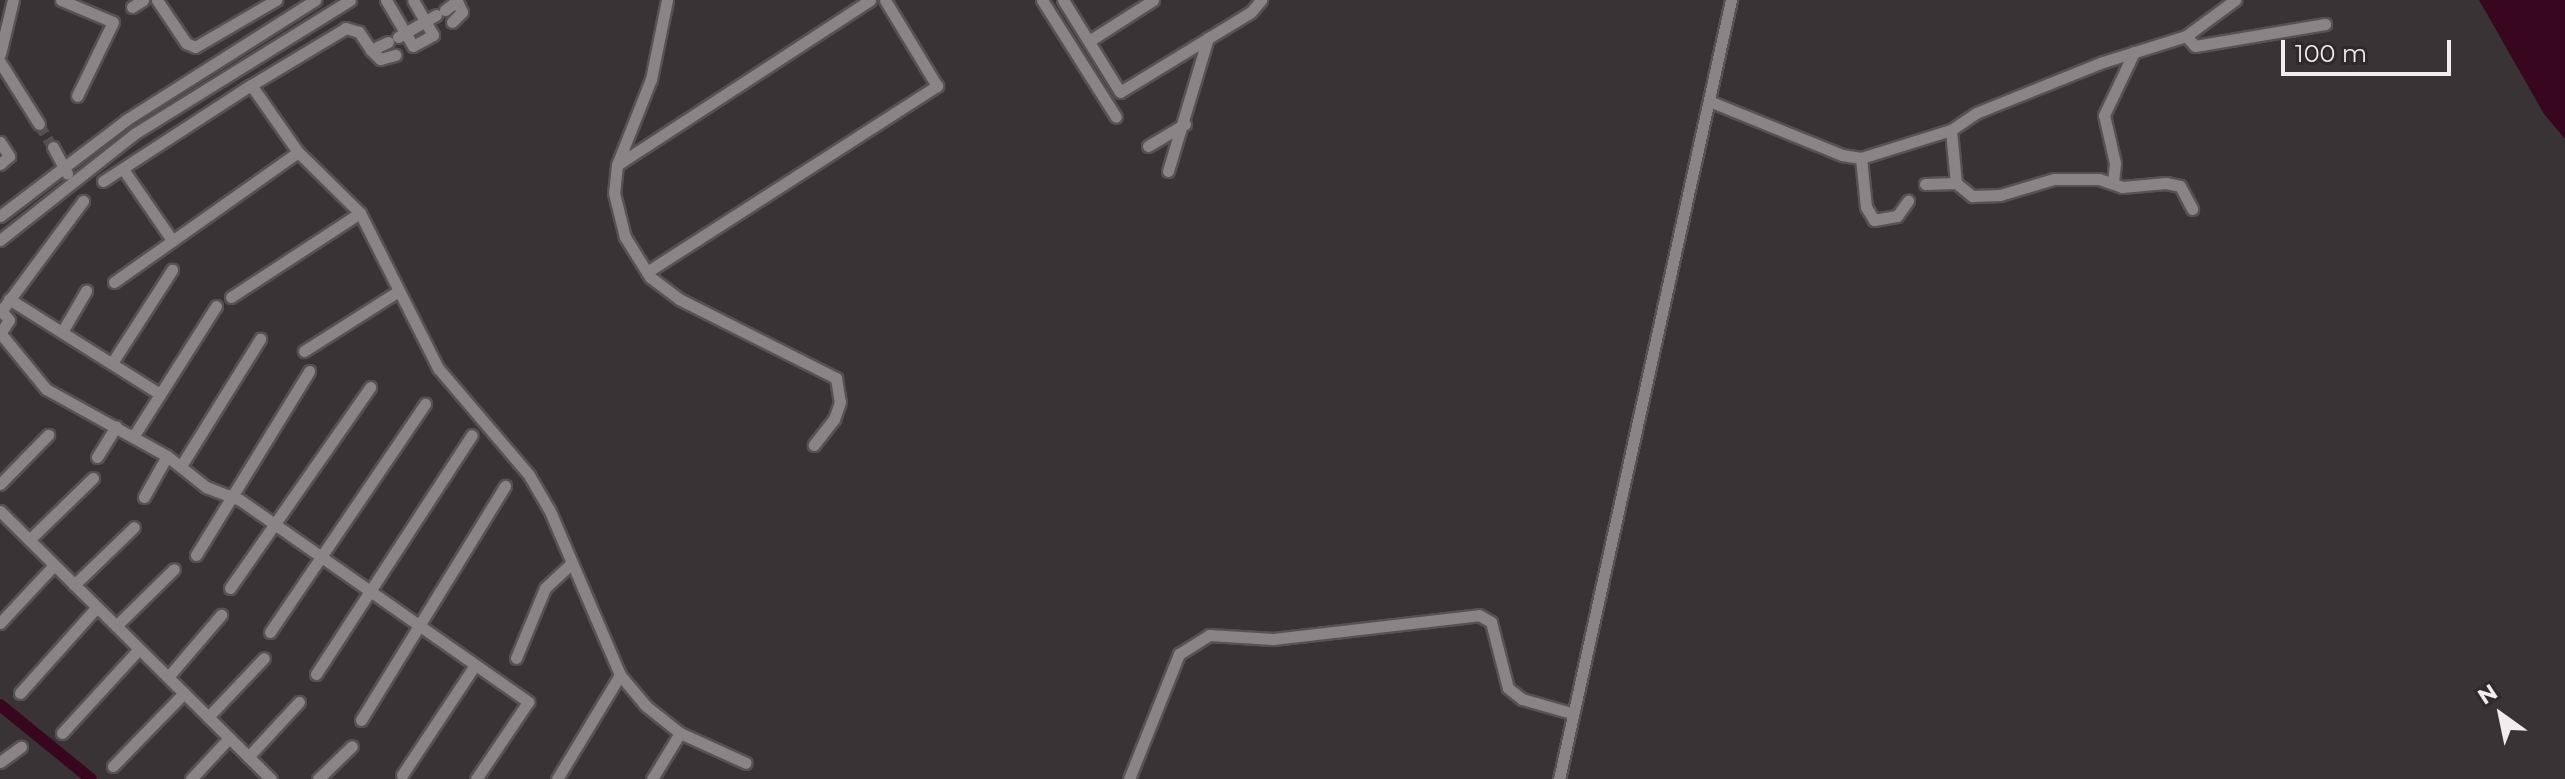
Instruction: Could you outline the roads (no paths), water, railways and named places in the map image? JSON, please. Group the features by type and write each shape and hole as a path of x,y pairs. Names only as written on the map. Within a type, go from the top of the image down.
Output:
{"street":[{"path":"0,54 13,0"},
{"path":"61,0 86,4 113,22 77,96"},
{"path":"132,7 143,0"},
{"path":"157,0 186,43 195,47 276,0"},
{"path":"0,216 237,45 315,0"},
{"path":"0,240 71,180 250,58 350,0"},
{"path":"386,0 397,37 405,50"},
{"path":"413,0 435,16 443,29"},
{"path":"103,181 346,28 359,32 371,50 380,59 405,50 443,29 462,12 456,0 435,16 371,50"},
{"path":"667,0 651,79 617,165 614,193 619,219 647,272 679,299 836,378 840,402 834,419 814,445"},
{"path":"617,165 870,0"},
{"path":"647,272 937,86 885,0"},
{"path":"1042,0 1116,117"},
{"path":"1063,0 1120,92 1208,38 1261,0"},
{"path":"1089,41 1153,0"},
{"path":"1559,779 1571,713 1731,0"},
{"path":"1709,101 1842,155 1861,158 1951,130 1976,113 2134,52 2186,36 2235,0"},
{"path":"2186,36 2195,46 2325,24"},
{"path":"1168,171 1185,124 1208,38"},
{"path":"2113,182 2115,163 2104,115 2134,52"},
{"path":"0,62 39,124"},
{"path":"251,85 298,152 360,213 378,240 397,292 438,368 529,475 549,509 620,675 646,706 680,733 746,763"},
{"path":"1148,146 1185,124"},
{"path":"1951,130 1956,183"},
{"path":"0,142 9,156 0,164"},
{"path":"53,147 71,180"},
{"path":"114,282 298,152"},
{"path":"1861,158 1866,207 1874,220 1897,216 1908,201"},
{"path":"123,169 172,240"},
{"path":"1925,184 1956,183 1972,196 2000,195 2054,179 2113,182 2122,187 2180,186 2192,209"},
{"path":"4,306 83,201"},
{"path":"231,297 360,213"},
{"path":"112,363 172,270"},
{"path":"62,332 86,291"},
{"path":"304,351 397,292"},
{"path":"4,306 62,332 160,394"},
{"path":"4,306 9,320 1,334 46,389 167,456 206,487 232,497 528,702 476,779"},
{"path":"133,437 216,306"},
{"path":"181,466 260,339"},
{"path":"196,555 309,371"},
{"path":"230,588 370,387"},
{"path":"270,632 425,404"},
{"path":"97,457 116,427"},
{"path":"0,484 48,435"},
{"path":"316,674 472,435"},
{"path":"144,497 167,456"},
{"path":"29,540 93,478"},
{"path":"361,720 505,486"},
{"path":"2,518 29,540 271,779"},
{"path":"74,585 134,527"},
{"path":"516,658 545,588 571,564"},
{"path":"0,623 54,565"},
{"path":"116,626 174,569"},
{"path":"20,693 97,607"},
{"path":"168,677 221,615"},
{"path":"1129,779 1179,654 1191,641 1209,635 1273,639 1479,615 1491,622 1508,688 1522,699 1571,713"},
{"path":"62,733 139,649"},
{"path":"208,717 264,658"},
{"path":"402,775 475,665"},
{"path":"557,779 620,675"},
{"path":"113,766 184,693"},
{"path":"248,757 299,702"},
{"path":"652,779 680,733"},
{"path":"191,779 229,738"},
{"path":"318,779 352,746"},
{"path":"0,762 21,747"}],"waterway":[{"path":"0,705 91,779"}],"tunnel":[{"path":"39,124 53,147"}]}
